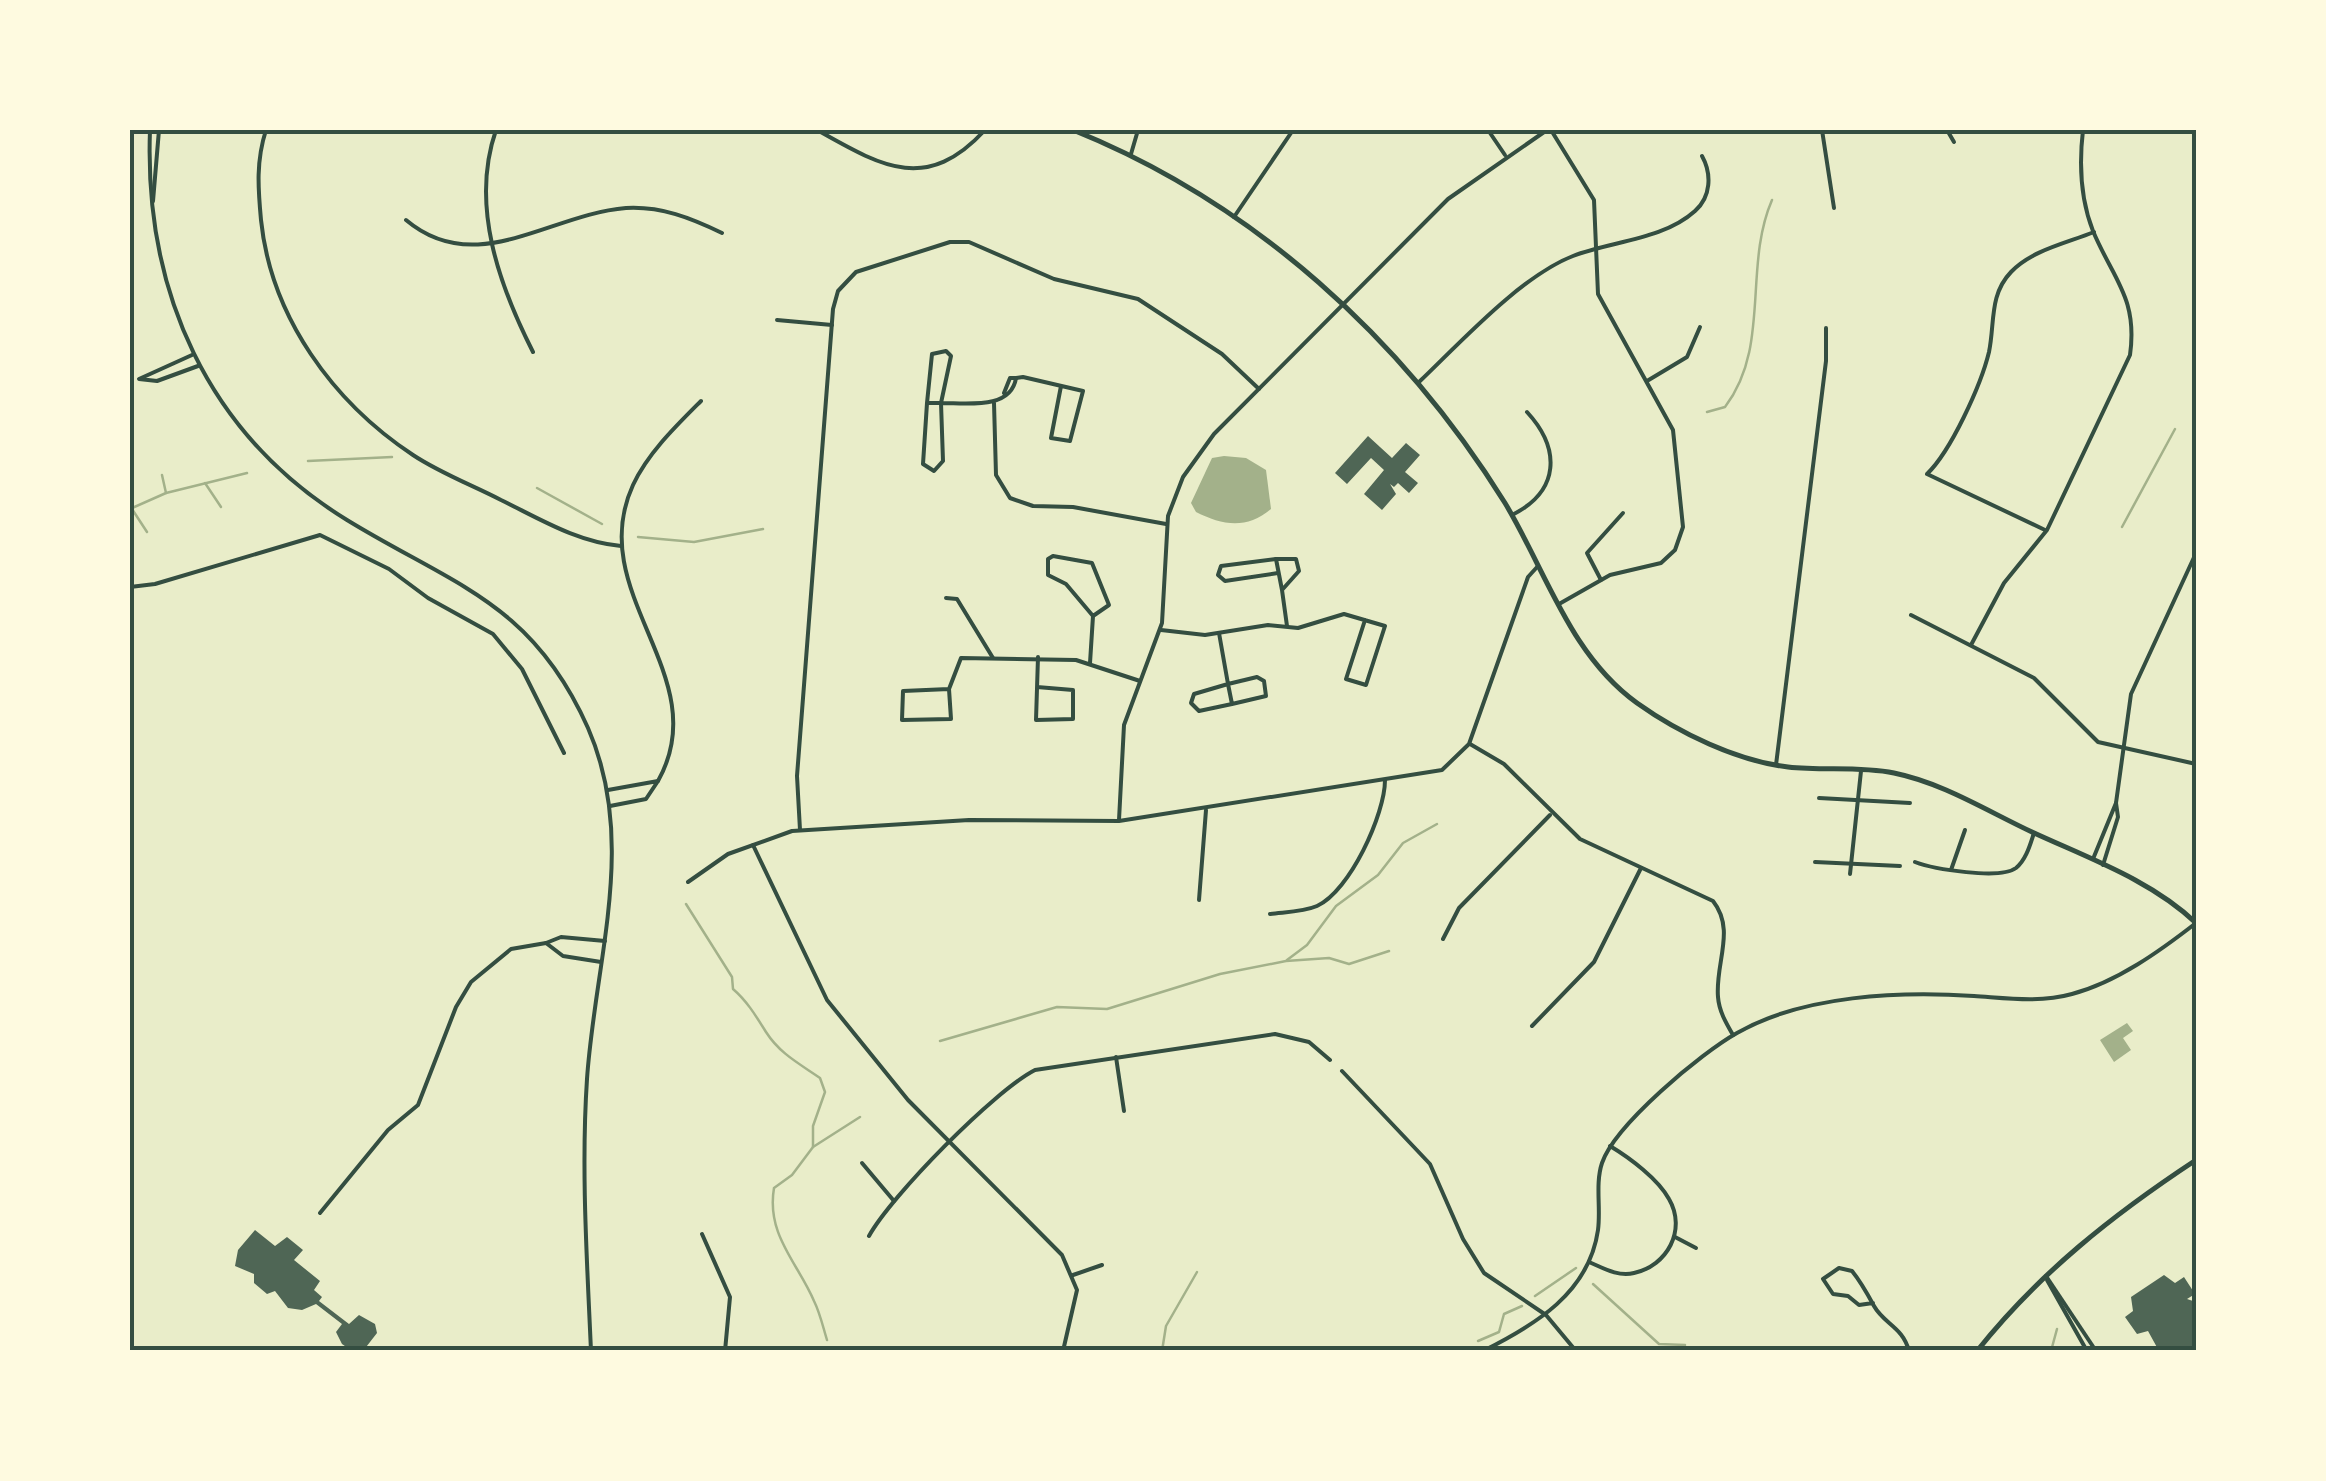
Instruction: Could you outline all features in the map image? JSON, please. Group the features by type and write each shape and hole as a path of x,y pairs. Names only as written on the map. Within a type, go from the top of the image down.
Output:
{"main road":[{"path":"1073,130 1130,154 1234,218 1344,304 1420,381 1462,436 1512,515 1591,659 1631,699 1702,739 1776,765 1895,773 1935,785 2156,892 2196,923"},
{"path":"1977,1351 2046,1275 2136,1199 2196,1160"}],"street":[{"path":"150,130 148,183 164,279 192,355 245,436 305,492 350,522 461,581 518,625 560,675 580,710 608,790 614,864 584,1135 591,1351"},
{"path":"152,206 159,130"},
{"path":"266,130 257,177 263,241 274,286 294,329 343,393 380,431 424,462 582,539 621,546"},
{"path":"496,130 487,170 492,243 505,294 533,352"},
{"path":"817,130 878,164 910,169 953,157 985,130"},
{"path":"1130,154 1138,130"},
{"path":"1234,218 1293,130"},
{"path":"1488,130 1507,157"},
{"path":"1119,821 1122,739 1160,630 1166,524 1176,490 1194,458 1448,199 1549,130 1590,190 1598,294 1676,440 1682,535 1675,550 1661,563 1621,570 1559,604"},
{"path":"1822,130 1834,208"},
{"path":"1948,130 1954,142"},
{"path":"1972,645 2004,583 2047,530 2130,355 2132,328 2126,292 2094,232 2082,186 2083,130"},
{"path":"1420,381 1515,294 1569,258 1676,223 1698,209 1709,184 1702,156"},
{"path":"406,220 446,244 492,243 628,208 684,216 722,233"},
{"path":"2047,530 1926,474 1942,456 1982,375 1994,305 2002,284 2026,260 2094,232"},
{"path":"800,830 797,776 832,324 838,292 856,272 950,242 969,242 1054,279 1138,299 1222,354 1259,388"},
{"path":"777,320 832,324"},
{"path":"1646,381 1687,357 1700,326"},
{"path":"1776,765 1826,362 1826,328"},
{"path":"946,351 951,356 941,402 943,461 934,471 923,464 927,403 932,354 946,351"},
{"path":"139,379 192,355"},
{"path":"130,379 157,381 198,366"},
{"path":"1061,386 1051,438 1070,441 1083,391 1061,386 1016,378 1016,384 994,404 996,475 1010,498 1025,505 1089,509 1166,524"},
{"path":"610,806 646,799 668,756 670,688 661,655 632,600 621,546 634,484 660,445 701,401"},
{"path":"927,403 994,404"},
{"path":"1512,515 1545,487 1551,466 1552,449 1528,412"},
{"path":"1601,580 1587,553 1623,513"},
{"path":"130,586 155,584 320,535 389,569 428,598 493,634 522,669 564,753"},
{"path":"2103,865 2118,818 2122,748 2136,678 2196,552"},
{"path":"1090,663 1093,616 1066,584 1048,574 1046,566 1053,556 1092,563 1108,606 1093,616"},
{"path":"1276,559 1287,626"},
{"path":"1278,574 1224,581 1218,575 1221,566 1296,559 1300,564 1282,590"},
{"path":"688,882 728,854 800,830 969,820 1119,821 1442,770 1469,744 1528,577 1538,566"},
{"path":"946,598 957,598 993,658"},
{"path":"1160,630 1219,633 1298,628 1344,614 1365,620 1385,626 1366,685 1346,680 1365,620"},
{"path":"1911,614 2034,678 2090,736 2122,748 2196,764"},
{"path":"1219,633 1232,704"},
{"path":"949,689 903,691 902,720 951,719 949,689 961,658 1038,657 1090,663 1140,681"},
{"path":"1037,687 1073,690 1073,719 1036,720 1037,687 1038,657"},
{"path":"1257,678 1266,687 1261,700 1199,711 1191,703 1194,694 1228,684 1257,678"},
{"path":"1469,744 1504,764 1551,814 1594,848 1703,893 1719,908 1725,933 1718,998 1733,1035"},
{"path":"1850,874 1861,770"},
{"path":"1270,914 1313,908 1338,892 1381,813 1385,780"},
{"path":"608,790 658,782"},
{"path":"1819,798 1910,803"},
{"path":"2092,860 2116,803"},
{"path":"1200,900 1206,810"},
{"path":"1444,939 1458,908 1551,814"},
{"path":"1951,870 1965,830"},
{"path":"1914,862 1951,870 2014,870 2034,833"},
{"path":"752,844 827,1000 894,1084 1058,1250 1073,1275 1076,1301 1062,1351"},
{"path":"1816,862 1900,866"},
{"path":"1532,1026 1594,962 1640,868"},
{"path":"1484,1351 1546,1315 1574,1286 1589,1262 1598,1228 1601,1166 1610,1146 1696,1063 1733,1035 1786,1013 1857,1000 1945,996 2044,999 2071,994 2127,970 2196,923"},
{"path":"320,1213 388,1130 418,1105 456,1007 471,982 511,949 546,944 561,937 604,941"},
{"path":"546,944 564,956 602,962"},
{"path":"869,1236 895,1202 1012,1083 1034,1070 1283,1034 1310,1042 1330,1060"},
{"path":"1116,1056 1124,1111"},
{"path":"1342,1072 1430,1164 1484,1274 1546,1315 1576,1351"},
{"path":"1589,1262 1620,1274 1634,1274 1661,1261 1675,1237 1668,1197 1610,1146"},
{"path":"862,1163 895,1202"},
{"path":"702,1234 730,1297 725,1351"},
{"path":"1675,1237 1696,1248"},
{"path":"1073,1275 1102,1265"},
{"path":"1872,1303 1859,1305 1848,1296 1833,1294 1824,1278 1839,1268 1852,1270 1872,1303 1900,1329 1909,1351"},
{"path":"2046,1275 2087,1351"},
{"path":"2046,1275 2096,1351"}],"shaded area":[{"path":"1212,458 1246,458 1266,470 1271,509 1262,516 1234,523 1196,512 1191,503"},
{"path":"2127,1023 2133,1031 2123,1038 2131,1050 2114,1062 2100,1040"}],"building":[{"path":"1368,436 1392,458 1406,443 1420,455 1405,472 1418,483 1409,493 1398,483 1394,487 1390,484 1396,494 1382,510 1364,494 1384,470 1371,458 1347,484 1335,473"},
{"path":"255,1230 275,1246 287,1237 303,1250 294,1260 320,1281 314,1290 322,1297 319,1301 349,1324 359,1315 375,1324 377,1333 363,1351 352,1351 342,1344 336,1332 342,1324 316,1304 302,1310 288,1308 275,1291 267,1294 254,1283 254,1274 235,1266 238,1250"},
{"path":"2164,1275 2175,1283 2184,1277 2195,1294 2187,1299 2196,1302 2196,1351 2159,1351 2148,1331 2137,1334 2125,1317 2133,1311 2131,1297"}],"waterway":[{"path":"1707,412 1725,407 1748,359 1759,252 1772,200"},
{"path":"2122,527 2175,429"},
{"path":"308,461 392,457"},
{"path":"130,509 166,493 247,473"},
{"path":"162,475 166,493"},
{"path":"205,483 221,507"},
{"path":"537,488 602,524"},
{"path":"132,509 147,532"},
{"path":"638,537 694,542 763,529"},
{"path":"1287,960 1307,945 1336,906 1378,875 1403,843 1437,824"},
{"path":"686,904 732,977 733,989 772,1040 820,1078 825,1092 813,1126 813,1147"},
{"path":"940,1041 1057,1007 1107,1009 1220,974 1286,961 1329,958 1349,964 1389,951"},
{"path":"827,1340 816,1306 779,1234 774,1188 792,1175 813,1147 860,1117"},
{"path":"1535,1296 1576,1268"},
{"path":"1162,1351 1166,1326 1197,1272"},
{"path":"1593,1284 1659,1344 1685,1345"},
{"path":"1478,1341 1499,1332 1504,1314 1522,1306"},
{"path":"2051,1351 2057,1329"}]}
